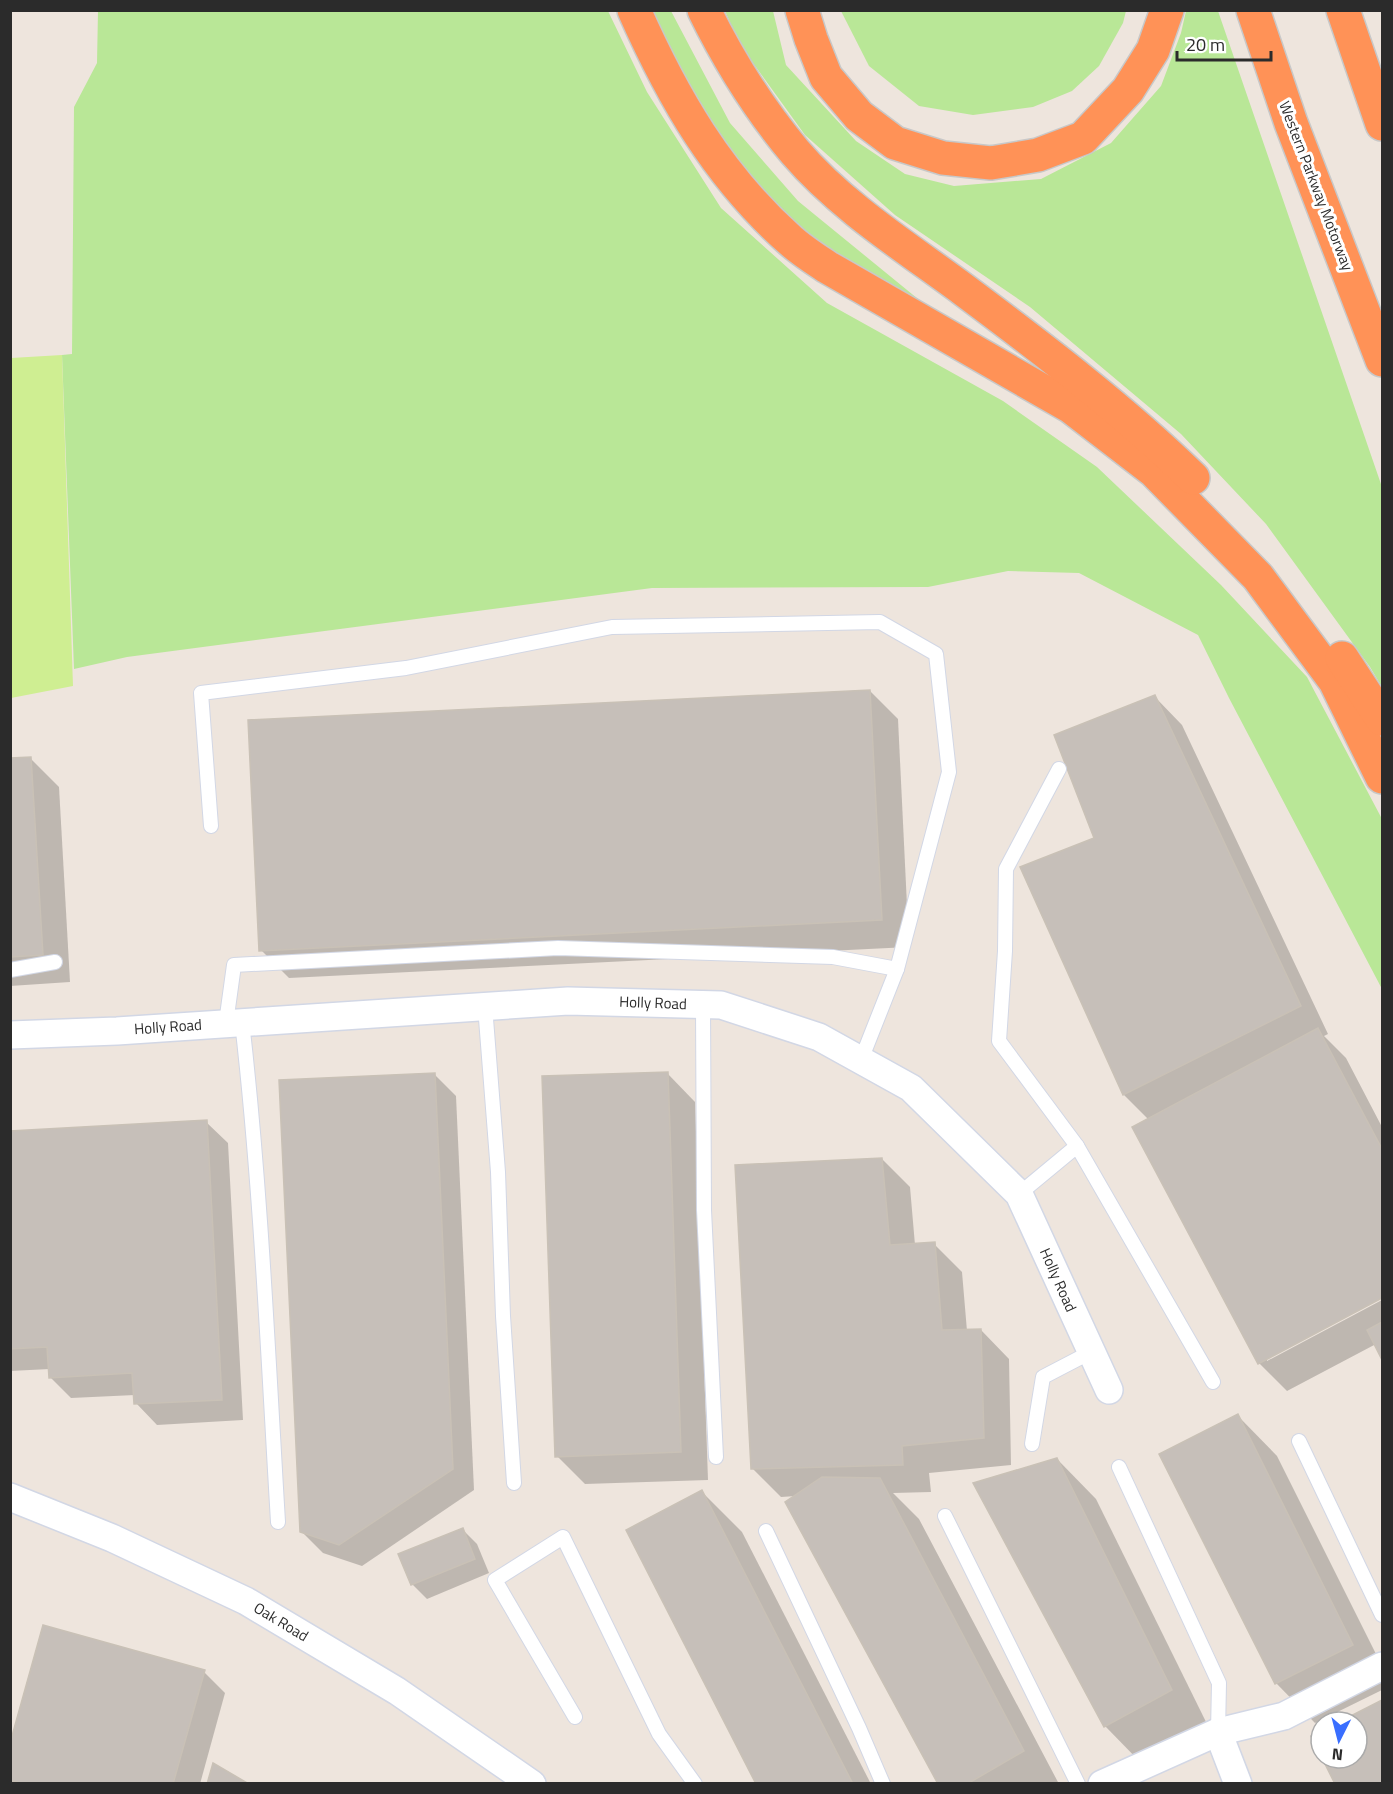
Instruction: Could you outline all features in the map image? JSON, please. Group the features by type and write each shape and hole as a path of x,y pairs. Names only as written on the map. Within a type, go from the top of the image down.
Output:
{"highway":[{"path":"634,10 654,56 692,125 729,176 791,241 827,267 1071,407 1154,471 1258,577 1335,681 1383,777"},
{"path":"704,10 725,53 796,153 840,197 1050,356 1148,435 1200,486 1285,580 1383,719"},
{"path":"802,10 826,77 859,116 895,143 944,158 991,163 1038,155 1083,138 1128,90 1153,50 1167,10"},
{"name":"Western Parkway Motorway","path":"1253,10 1292,123 1383,360"},
{"path":"1343,10 1383,124"},
{"path":"1365,10 1383,72"}],"street":[{"name":"Holly Road","path":"10,1035 117,1031 568,1001 721,1005 819,1036 911,1088 1019,1194 1108,1390"},
{"name":"Oak Road","path":"10,1497 112,1538 246,1601 397,1691 532,1784"},
{"path":"1102,1784 1218,1732 1284,1716 1383,1666"},
{"path":"1218,1732 1238,1784"}],"lane":[{"path":"211,826 201,693 406,668 612,627 880,622 936,654 949,772 897,969 861,1060"},
{"path":"1059,769 1006,869 1005,951 999,1041 1077,1146 1213,1382"},
{"path":"279,1522 262,1258 234,1023 234,965 558,948 834,957 897,969"},
{"path":"10,970 55,962"},
{"path":"703,1005 704,1210 716,1457"},
{"path":"485,1006 498,1172 503,1316 514,1483"},
{"path":"1019,1194 1077,1146"},
{"path":"1032,1444 1043,1377 1091,1352"},
{"path":"1299,1441 1383,1616"},
{"path":"1119,1467 1219,1683 1218,1732"},
{"path":"945,1516 1078,1784"},
{"path":"766,1531 883,1784"},
{"path":"575,1717 495,1580 563,1537 659,1734 695,1784"}],"green space":[{"path":"841,10 1126,11 1123,23 1099,66 1072,91 1033,107 973,115 919,106 869,66"},
{"path":"98,11 608,11 647,92 721,208 827,303 1003,401 1097,467 1221,585 1307,677 1382,819 1382,989 1198,635 1079,573 1008,571 928,587 652,588 127,657 74,669 62,355 72,354 74,107 97,63"},
{"path":"653,11 671,11 730,123 798,201 945,321 834,256 780,211 726,147 673,55"},
{"path":"725,11 773,11 786,65 856,141 905,174 954,186 1041,179 1111,143 1161,86 1181,33 1186,11 1218,11 1382,487 1382,687 1370,667 1266,524 1181,434 1030,307 895,215 805,135 740,45"},
{"path":"62,355 73,686 11,698 11,358"}],"building":[{"path":"870,690 882,920 259,951 248,720"},
{"path":"1155,695 1301,1006 1123,1095 1020,867 1094,838 1054,735"},
{"path":"31,757 43,955 10,957 10,758"},
{"path":"1318,1028 1382,1149 1382,1298 1258,1364 1132,1127"},
{"path":"668,1072 681,1452 555,1457 542,1076"},
{"path":"435,1073 453,1469 339,1545 300,1532 279,1080"},
{"path":"207,1120 222,1400 134,1404 132,1373 49,1378 47,1347 10,1349 10,1131"},
{"path":"882,1158 890,1245 935,1242 942,1330 981,1329 984,1438 902,1446 903,1465 751,1469 735,1165"},
{"path":"1382,1322 1382,1360 1367,1330"},
{"path":"1238,1414 1353,1645 1275,1684 1159,1454"},
{"path":"1057,1458 1172,1690 1104,1727 973,1483"},
{"path":"822,1477 880,1478 1024,1751 967,1784 938,1784 785,1502"},
{"path":"702,1490 853,1784 756,1784 626,1530"},
{"path":"463,1528 475,1559 411,1585 398,1554"},
{"path":"43,1625 205,1670 173,1784 22,1784 10,1780 10,1743"},
{"path":"1382,1700 1382,1784 1335,1784 1328,1770 1369,1770 1369,1710 1362,1710"},
{"path":"213,1763 249,1784 207,1784"}]}
